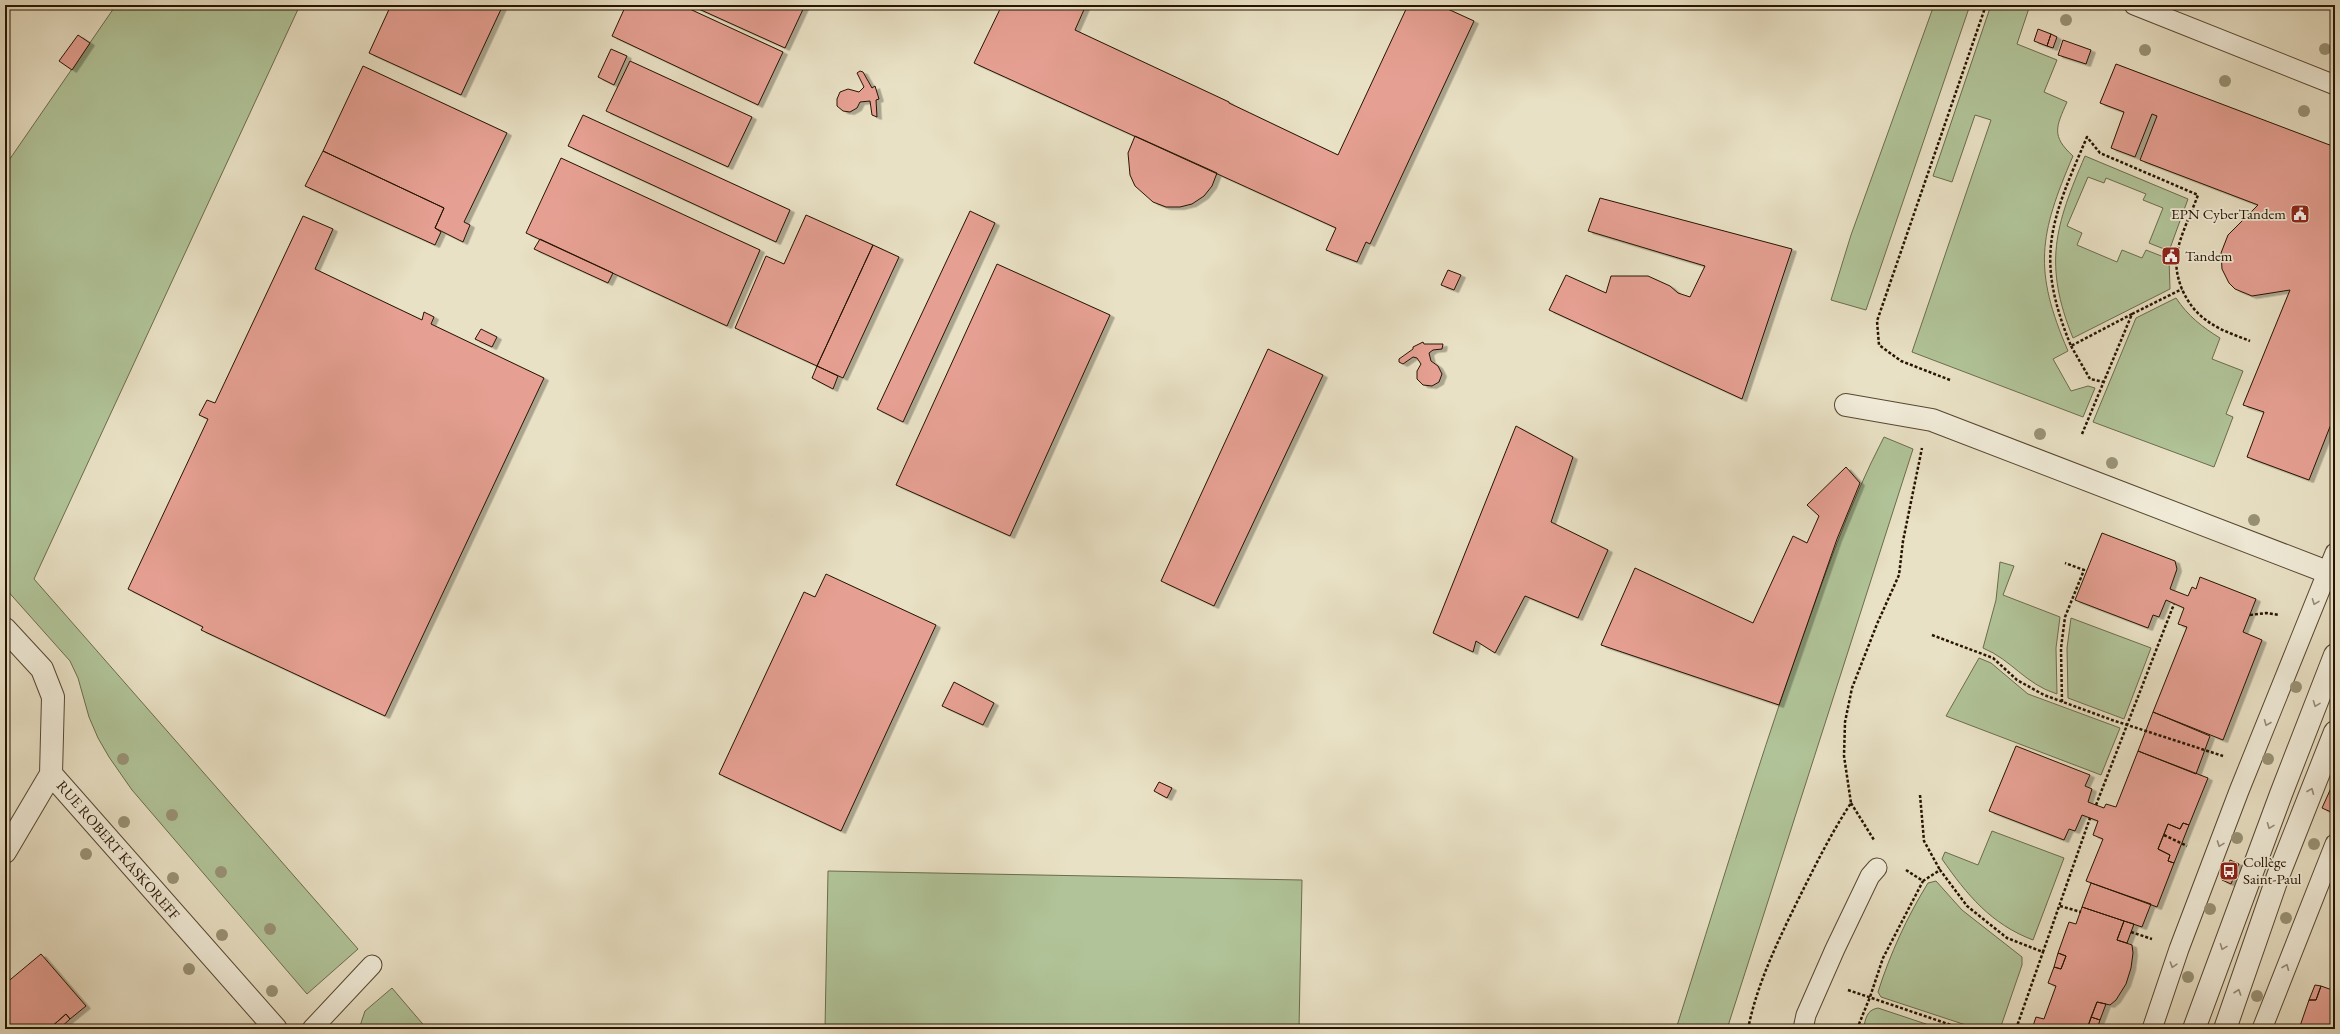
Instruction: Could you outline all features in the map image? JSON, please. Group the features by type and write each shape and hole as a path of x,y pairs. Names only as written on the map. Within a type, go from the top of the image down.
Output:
{"street":[{"path":"1846,405 1932,420 2332,566"},
{"name":"RUE ROBERT KASKOREFF","path":"5,629 42,669 54,697 52,774 276,1029"},
{"path":"2194,1029 2281,794 2335,655"},
{"path":"2226,1029 2278,876 2335,732"},
{"path":"5,852 52,774"}],"lane":[{"path":"2134,5 2335,85"},
{"path":"2152,1029 2179,949 2332,566"},
{"path":"2262,1029 2335,844"},
{"path":"1803,1029 1806,1015 1821,980 1870,876 1877,868"},
{"path":"312,1029 372,965"}],"path":[{"path":"1950,380 1901,362 1879,345 1877,321 1986,5"},
{"path":"2104,382 2090,379 2071,346 2059,316 2051,284 2050,244 2061,200 2087,137 2100,153 2198,195 2177,253 2177,270 2182,289 2190,305 2205,320 2250,341"},
{"path":"2071,346 2182,289"},
{"path":"2082,434 2132,314"},
{"path":"1876,843 1851,803 1844,756 1845,722 1852,688 1877,624 1899,575 1903,541 1917,462 1922,448"},
{"path":"2062,702 2061,648 2065,616 2084,570 2065,563"},
{"path":"2096,805 2174,604"},
{"path":"2250,615 2266,614 2282,616"},
{"path":"1932,635 1993,658 2031,689 2062,702 2225,756"},
{"path":"1920,795 1924,841 1940,870 1967,906 2007,938 2043,952"},
{"path":"1748,1029 1754,998 1785,926 1828,838 1851,803"},
{"path":"2016,1029 2090,818"},
{"path":"2164,835 2181,844"},
{"path":"1904,869 1923,881"},
{"path":"1857,1029 1870,997 1883,958 1923,881 1940,870"},
{"path":"2060,906 2080,912"},
{"path":"2132,932 2153,940"},
{"path":"1821,980 1963,1029"}],"green space":[{"path":"116,5 300,5 34,579 358,949 307,994 132,790 98,738 89,717 78,678 70,661 5,588 5,166"},
{"path":"1934,5 1970,5 1866,310 1831,300 1851,235"},
{"path":"1991,5 2030,5 2017,44 2057,60 2044,92 2067,102 2060,118 2058,131 2061,143 2073,156 2053,208 2047,231 2045,275 2049,297 2068,351 2053,359 2071,391 2088,386 2095,388 2083,417 1912,352 1991,120 1975,115 1952,182 1933,176"},
{"path":"2085,156 2188,199 2169,251 2149,243 2163,208 2143,200 2146,194 2106,178 2104,183 2088,177 2067,226 2082,233 2077,245 2117,262 2122,250 2142,258 2146,250 2169,259 2170,289 2073,338 2058,288 2056,246 2066,204"},
{"path":"2176,298 2196,321 2220,338 2212,359 2243,371 2226,414 2233,417 2214,467 2093,422 2136,318"},
{"path":"1884,437 1913,449 1727,1029 1676,1029 1751,792 1798,650 1848,516"},
{"path":"2000,562 2014,566 2003,595 2060,617 2056,648 2057,694 2036,684 2002,659 1983,648 1996,600"},
{"path":"2071,618 2151,648 2124,719 2068,698 2067,648"},
{"path":"1979,658 1991,663 2028,694 2120,728 2101,775 1946,716"},
{"path":"1992,831 2064,858 2033,940 2005,926 1992,917 1961,885 1942,859 1945,852 1978,865"},
{"path":"828,871 1302,880 1299,1029 825,1029"},
{"path":"1936,881 1962,910 2022,957 2022,965 2000,1029 1978,1029 1881,997 1878,992 1894,950 1913,909 1928,883"},
{"path":"392,988 427,1029 359,1029 365,1011"},
{"path":"1878,1008 1941,1029 1863,1029 1869,1013"}],"building":[{"path":"391,5 503,5 461,95 369,53"},
{"path":"626,5 681,5 783,52 758,105 612,36"},
{"path":"690,5 805,5 785,48"},
{"path":"1002,5 1086,5 1075,30 1338,155 1408,5 1439,5 1474,21 1370,244 1366,242 1357,262 1326,250 1336,228 974,63"},
{"path":"2038,29 2051,34 2047,46 2034,41"},
{"path":"2051,34 2057,37 2053,48 2047,46"},
{"path":"78,35 90,43 72,70 59,61"},
{"path":"2063,40 2091,50 2086,64 2058,55"},
{"path":"611,49 627,56 614,85 598,77"},
{"path":"630,61 752,117 728,167 606,111"},
{"path":"2116,64 2335,147 2335,414 2309,480 2247,457 2264,412 2243,405 2290,290 2252,296 2235,289 2229,283 2222,269 2221,253 2228,235 2258,205 2140,160 2157,116 2152,114 2135,157 2111,148 2124,112 2100,103"},
{"path":"363,66 507,133 464,222 470,225 463,242 435,228 444,208 323,151"},
{"path":"860,71 863,72 872,88 875,86 879,99 876,100 877,117 872,115 870,101 860,102 857,108 850,112 843,111 837,106 837,99 840,92 848,89 859,92 864,87 857,73"},
{"path":"583,115 790,210 776,242 568,146"},
{"path":"1135,136 1217,173 1212,186 1204,196 1192,204 1180,207 1166,207 1153,202 1135,186 1130,175 1128,153"},
{"path":"323,151 444,208 435,228 441,232 435,245 305,186"},
{"path":"561,158 760,250 727,326 526,233"},
{"path":"1600,198 1792,249 1742,399 1549,310 1566,275 1606,293 1611,276 1648,276 1670,286 1678,293 1690,297 1705,266 1588,231"},
{"path":"970,211 995,223 903,422 877,409"},
{"path":"806,215 873,245 817,366 735,328 766,256 784,264"},
{"path":"303,216 333,229 315,269 422,320 424,312 434,317 431,324 544,378 385,716 201,630 203,627 128,589 208,419 199,415 207,400 215,403"},
{"path":"540,239 613,273 608,283 534,249"},
{"path":"873,245 899,257 843,378 817,366"},
{"path":"997,264 1110,315 1010,536 896,485"},
{"path":"1448,270 1461,275 1454,290 1441,285"},
{"path":"481,329 497,337 492,347 475,339"},
{"path":"1423,342 1424,344 1443,344 1442,349 1433,350 1429,353 1431,361 1438,366 1442,374 1439,382 1432,386 1423,385 1417,379 1417,371 1421,364 1417,358 1413,357 1403,364 1399,362 1399,359 1413,349 1413,347"},
{"path":"1268,349 1323,375 1214,606 1161,581"},
{"path":"817,366 838,376 833,389 812,378"},
{"path":"1516,426 1573,457 1551,522 1608,550 1578,618 1525,596 1495,653 1476,641 1473,652 1433,633"},
{"path":"1846,467 1860,483 1837,539 1779,705 1601,645 1635,568 1753,623 1793,536 1807,543 1819,516 1807,505"},
{"path":"2102,533 2175,561 2177,569 2170,589 2188,596 2192,587 2196,589 2200,577 2256,599 2243,632 2262,640 2223,740 2153,712 2187,627 2178,624 2184,608 2166,600 2159,617 2153,615 2148,628 2075,600"},
{"path":"826,574 936,625 841,831 719,774 804,592 815,597"},
{"path":"954,682 994,703 983,725 942,706"},
{"path":"2153,712 2210,736 2196,774 2138,751"},
{"path":"2016,746 2090,775 2085,786 2092,789 2088,802 2104,808 2106,804 2116,807 2138,751 2208,778 2189,825 2183,823 2180,829 2168,824 2158,849 2170,855 2168,861 2174,863 2157,907 2086,881 2103,839 2093,835 2098,821 2082,815 2075,831 2069,829 2064,840 1989,811"},
{"path":"1159,782 1172,788 1167,798 1154,791"},
{"path":"2331,788 2335,790 2335,803 2331,812 2322,808"},
{"path":"2183,823 2189,825 2174,863 2168,861 2170,855 2158,849 2168,824 2180,829"},
{"path":"2230,860 2239,864 2231,884 2222,880"},
{"path":"2091,883 2151,904 2142,927 2082,907"},
{"path":"2082,907 2124,921 2117,940 2132,945 2133,953 2131,968 2126,984 2116,1000 2110,1005 2097,1002 2087,1029 2032,1029 2036,1017 2044,1019 2056,986 2048,983 2054,967 2061,969 2066,956 2058,953 2069,922 2076,924"},
{"path":"2124,921 2134,924 2127,943 2117,940"},
{"path":"2058,953 2066,956 2061,969 2054,967"},
{"path":"41,954 86,1006 70,1019 66,1014 49,1029 5,1029 5,984"},
{"path":"2315,985 2321,986 2316,1000 2309,1000"},
{"path":"2321,986 2335,991 2335,1029 2299,1029 2309,1000 2316,1000"},
{"path":"2097,1002 2106,1004 2100,1020 2091,1017"},
{"path":"66,1014 70,1019 59,1029 49,1029"},
{"path":"2091,1017 2100,1020 2097,1029 2087,1029"}],"place":[{"name":"EPN CyberTandem","path":"2300,214"},
{"name":"Tandem","path":"2171,256"},
{"name":"Collège Saint-Paul","path":"2229,871"}]}
